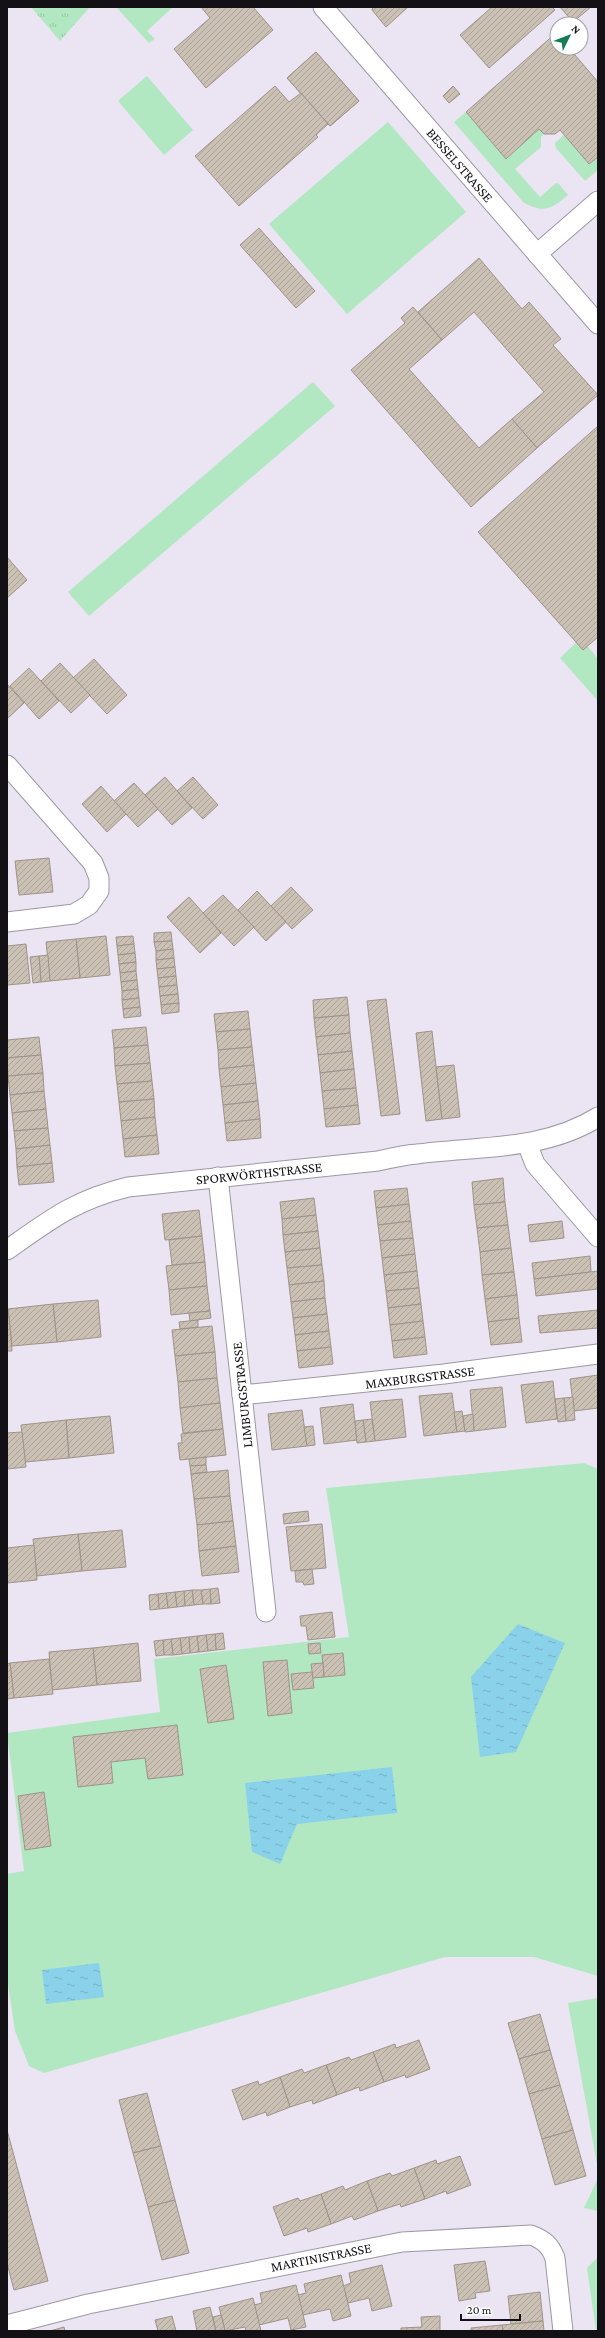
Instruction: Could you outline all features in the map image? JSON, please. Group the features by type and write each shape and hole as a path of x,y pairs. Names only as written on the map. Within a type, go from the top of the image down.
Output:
{"street":[{"name":"BESSELSTRASSE","path":"323,7 598,324"},
{"path":"537,254 598,201"},
{"path":"7,765 93,862 98,878 99,891 89,905 74,914 7,922"},
{"name":"SPORWÖRTHSTRASSE","path":"7,1250 56,1215 98,1194 128,1187 378,1161 416,1154 527,1143 569,1133 598,1117"},
{"path":"527,1143 535,1164 598,1237"},
{"name":"LIMBURGSTRASSE","path":"218,1177 266,1612"},
{"name":"MAXBURGSTRASSE","path":"242,1395 436,1375 598,1354"},
{"name":"MARTINISTRASSE","path":"7,2325 88,2304 402,2242 531,2235 547,2244 555,2258 563,2331"}],"green space":[{"path":"31,7 90,7 60,41"},
{"path":"116,7 173,7 147,31 155,39 149,43"},
{"path":"147,76 193,130 164,155 118,101"},
{"path":"466,112 506,159 539,129 544,134 541,137 541,147 515,169 540,197 556,183 559,184 568,195 552,207 542,209 530,206 523,202 454,122"},
{"path":"388,122 466,212 347,314 269,224"},
{"path":"564,135 589,164 598,157 598,170 585,181 556,148 555,143"},
{"path":"313,382 335,406 89,616 68,592"},
{"path":"581,638 598,659 598,701 560,658"},
{"path":"584,1463 598,1469 598,1976 534,1957 445,1957 44,2073 29,2066 15,2031 7,1978 7,1874 24,1871 7,1733 160,1712 154,1659 349,1637 326,1488"},
{"path":"598,1998 598,2170 568,2003"},
{"path":"598,2178 598,2211 584,2208"},
{"path":"598,2257 598,2331 596,2331 587,2268"}],"water":[{"path":"518,1624 565,1643 516,1752 480,1757 471,1677"},
{"path":"392,1767 397,1813 297,1824 280,1864 252,1852 245,1783"},
{"path":"99,1963 104,1997 46,2004 42,1970"}],"building":[{"path":"201,7 253,7 273,30 206,88 174,49 210,18"},
{"path":"373,7 408,7 386,27 372,10"},
{"path":"492,7 552,7 555,10 489,68 460,35"},
{"path":"560,7 591,7 580,16 568,16"},
{"path":"549,39 549,56 576,56 598,82 598,157 589,164 560,130 555,134 544,134 539,129 506,159 466,112"},
{"path":"316,52 359,101 330,126 287,78"},
{"path":"316,52 359,101 330,126 287,78"},
{"path":"275,86 289,102 301,93 328,124 316,135 318,137 239,206 195,156"},
{"path":"453,86 460,94 449,103 443,96"},
{"path":"259,228 315,291 296,308 240,245"},
{"path":"479,258 522,309 529,302 545,320 561,339 553,345 598,395 537,448 512,419 544,392 474,312 442,340 418,312"},
{"path":"413,307 442,340 409,369 479,448 512,419 537,448 471,507 351,370 405,323 401,318"},
{"path":"598,426 598,637 583,650 478,532"},
{"path":"7,557 27,580 7,598"},
{"path":"94,659 127,695 107,714 73,678"},
{"path":"60,663 90,695 71,713 41,681"},
{"path":"29,668 59,701 39,719 10,686"},
{"path":"7,684 24,703 7,719"},
{"path":"165,777 192,808 172,825 145,795"},
{"path":"193,777 218,805 203,819 177,791"},
{"path":"134,783 158,809 138,827 114,801"},
{"path":"101,786 126,814 107,832 82,804"},
{"path":"49,858 53,892 19,895 15,861"},
{"path":"291,887 313,910 292,929 271,906"},
{"path":"257,891 286,922 266,941 238,910"},
{"path":"223,895 254,927 234,946 203,913"},
{"path":"189,897 221,933 200,953 167,917"},
{"path":"171,932 172,941 154,942 154,933"},
{"path":"106,936 110,975 80,978 76,939"},
{"path":"133,936 134,944 117,946 116,937"},
{"path":"76,939 80,978 50,981 46,942"},
{"path":"172,941 173,949 156,951 154,942"},
{"path":"26,944 30,983 7,985 7,946"},
{"path":"134,944 135,953 118,955 117,946"},
{"path":"173,949 174,958 156,960 156,951"},
{"path":"135,953 136,962 119,964 118,955"},
{"path":"48,955 50,981 41,982 39,956"},
{"path":"39,956 41,982 33,983 30,957"},
{"path":"174,958 175,967 157,969 156,960"},
{"path":"136,962 136,971 120,973 119,964"},
{"path":"175,967 176,976 158,978 157,969"},
{"path":"136,971 137,980 121,982 120,973"},
{"path":"176,976 177,985 159,987 158,978"},
{"path":"137,980 138,989 122,991 121,982"},
{"path":"177,985 178,994 160,996 159,987"},
{"path":"138,989 139,998 122,1000 122,991"},
{"path":"178,994 179,1003 161,1005 160,996"},
{"path":"347,997 349,1015 314,1018 313,1000"},
{"path":"139,998 140,1007 123,1009 122,1000"},
{"path":"386,999 400,1114 381,1116 367,1001"},
{"path":"179,1003 179,1012 162,1014 161,1005"},
{"path":"140,1007 141,1016 124,1018 123,1009"},
{"path":"248,1011 250,1029 216,1032 214,1014"},
{"path":"349,1015 350,1033 316,1037 314,1018"},
{"path":"146,1027 148,1045 114,1048 112,1030"},
{"path":"250,1029 252,1047 218,1050 216,1032"},
{"path":"432,1031 442,1119 426,1121 416,1033"},
{"path":"350,1033 352,1051 318,1055 316,1037"},
{"path":"39,1037 41,1055 7,1058 7,1040"},
{"path":"148,1045 150,1063 115,1066 114,1048"},
{"path":"252,1047 254,1065 219,1069 218,1050"},
{"path":"352,1051 354,1069 320,1073 318,1055"},
{"path":"41,1055 43,1073 8,1076 7,1058"},
{"path":"150,1063 152,1081 117,1084 115,1066"},
{"path":"254,1065 256,1083 221,1087 219,1069"},
{"path":"454,1065 460,1117 442,1119 436,1067"},
{"path":"354,1069 356,1088 322,1091 320,1073"},
{"path":"43,1073 44,1091 10,1095 8,1076"},
{"path":"152,1081 154,1099 119,1102 117,1084"},
{"path":"256,1083 258,1101 223,1105 221,1087"},
{"path":"356,1088 358,1105 324,1109 322,1091"},
{"path":"44,1091 46,1109 12,1113 10,1095"},
{"path":"154,1099 155,1117 121,1121 119,1102"},
{"path":"258,1101 260,1119 225,1123 223,1105"},
{"path":"358,1105 360,1124 326,1127 324,1109"},
{"path":"46,1109 48,1128 14,1131 12,1113"},
{"path":"155,1117 157,1135 123,1139 121,1121"},
{"path":"260,1119 261,1138 227,1141 225,1123"},
{"path":"48,1128 50,1145 16,1149 14,1131"},
{"path":"157,1135 159,1154 125,1157 123,1139"},
{"path":"50,1145 52,1163 17,1167 16,1149"},
{"path":"52,1163 54,1182 19,1185 17,1167"},
{"path":"503,1178 505,1202 474,1205 472,1182"},
{"path":"407,1188 409,1204 376,1208 374,1191"},
{"path":"314,1198 316,1215 282,1219 280,1202"},
{"path":"505,1202 508,1225 477,1228 474,1205"},
{"path":"409,1204 411,1221 378,1225 376,1208"},
{"path":"199,1210 202,1236 165,1240 162,1214"},
{"path":"316,1215 318,1231 283,1235 282,1219"},
{"path":"411,1221 413,1238 380,1241 378,1225"},
{"path":"562,1221 564,1238 530,1242 528,1225"},
{"path":"508,1225 511,1248 480,1252 477,1228"},
{"path":"318,1231 320,1248 285,1252 283,1235"},
{"path":"202,1236 205,1262 172,1265 169,1240"},
{"path":"413,1238 415,1254 382,1258 380,1241"},
{"path":"320,1248 322,1265 287,1268 285,1252"},
{"path":"511,1248 514,1272 482,1275 480,1252"},
{"path":"415,1254 417,1271 384,1275 382,1258"},
{"path":"590,1256 591,1272 534,1279 532,1263"},
{"path":"205,1262 207,1286 169,1290 166,1266"},
{"path":"322,1265 324,1281 289,1285 287,1268"},
{"path":"417,1271 419,1288 386,1291 384,1275"},
{"path":"598,1271 598,1289 536,1296 534,1279"},
{"path":"514,1272 517,1295 485,1299 482,1275"},
{"path":"324,1281 325,1298 291,1302 289,1285"},
{"path":"207,1286 210,1311 171,1315 169,1290"},
{"path":"419,1288 421,1304 388,1308 386,1291"},
{"path":"517,1295 519,1318 488,1322 485,1299"},
{"path":"325,1298 327,1314 293,1318 291,1302"},
{"path":"98,1300 101,1337 57,1342 53,1304"},
{"path":"53,1304 57,1342 12,1346 8,1309"},
{"path":"421,1304 423,1321 390,1325 388,1308"},
{"path":"598,1310 598,1328 540,1333 538,1316"},
{"path":"210,1311 211,1318 190,1321 189,1313"},
{"path":"327,1314 329,1331 295,1335 293,1318"},
{"path":"7,1316 9,1316 12,1351 7,1351"},
{"path":"519,1318 522,1342 491,1345 488,1322"},
{"path":"198,1320 198,1327 180,1329 179,1322"},
{"path":"423,1321 425,1337 392,1341 390,1325"},
{"path":"212,1326 215,1352 175,1356 172,1330"},
{"path":"329,1331 331,1347 297,1351 295,1335"},
{"path":"425,1337 427,1354 394,1358 392,1341"},
{"path":"331,1347 333,1364 299,1368 297,1351"},
{"path":"215,1352 217,1378 178,1382 175,1356"},
{"path":"598,1375 598,1408 574,1411 570,1379"},
{"path":"217,1378 220,1403 180,1408 178,1382"},
{"path":"553,1381 557,1419 526,1423 521,1385"},
{"path":"502,1387 506,1427 474,1431 470,1390"},
{"path":"452,1393 457,1432 424,1436 419,1396"},
{"path":"573,1397 575,1420 566,1421 564,1398"},
{"path":"564,1398 566,1421 558,1422 555,1399"},
{"path":"402,1399 406,1437 375,1441 370,1402"},
{"path":"220,1403 223,1429 183,1433 180,1408"},
{"path":"353,1404 357,1440 324,1444 320,1408"},
{"path":"302,1410 307,1446 272,1450 268,1414"},
{"path":"462,1411 465,1431 457,1432 454,1412"},
{"path":"473,1414 474,1431 465,1432 463,1416"},
{"path":"110,1416 114,1453 69,1458 66,1420"},
{"path":"372,1419 375,1441 366,1442 363,1420"},
{"path":"66,1420 69,1458 25,1462 21,1425"},
{"path":"363,1420 366,1442 357,1443 355,1421"},
{"path":"313,1426 315,1445 307,1446 304,1427"},
{"path":"223,1429 226,1455 180,1460 178,1443 182,1443 181,1434"},
{"path":"22,1432 26,1467 7,1469 7,1433"},
{"path":"206,1457 206,1465 190,1466 189,1459"},
{"path":"206,1465 207,1472 191,1474 190,1466"},
{"path":"228,1470 230,1496 194,1499 191,1474"},
{"path":"230,1496 233,1521 197,1525 194,1499"},
{"path":"308,1511 309,1521 284,1524 283,1514"},
{"path":"233,1521 236,1546 199,1551 197,1525"},
{"path":"322,1524 326,1568 291,1571 286,1527"},
{"path":"122,1530 126,1567 82,1571 78,1534"},
{"path":"78,1534 82,1571 37,1576 33,1539"},
{"path":"34,1545 37,1580 7,1583 7,1548"},
{"path":"236,1546 239,1572 202,1576 199,1551"},
{"path":"312,1569 314,1584 304,1585 303,1582 296,1582 295,1571"},
{"path":"218,1588 220,1603 211,1604 210,1589"},
{"path":"210,1589 211,1604 203,1604 201,1590"},
{"path":"192,1590 201,1590 203,1604 194,1605"},
{"path":"192,1590 194,1605 185,1606 184,1591"},
{"path":"184,1591 185,1606 177,1607 175,1592"},
{"path":"175,1592 177,1607 168,1608 166,1593"},
{"path":"166,1593 168,1608 159,1609 158,1594"},
{"path":"158,1594 159,1609 150,1610 149,1595"},
{"path":"332,1612 335,1637 308,1640 306,1626 301,1626 300,1616"},
{"path":"223,1633 225,1649 216,1650 215,1634"},
{"path":"215,1634 216,1650 208,1651 206,1635"},
{"path":"206,1635 208,1651 199,1652 197,1636"},
{"path":"197,1636 199,1652 190,1653 189,1637"},
{"path":"189,1637 190,1653 182,1654 180,1638"},
{"path":"180,1638 182,1654 173,1655 171,1639"},
{"path":"171,1639 173,1655 164,1655 163,1640"},
{"path":"163,1640 164,1655 156,1656 154,1641"},
{"path":"138,1643 141,1681 97,1685 93,1648"},
{"path":"320,1643 321,1653 309,1654 308,1644"},
{"path":"93,1648 97,1685 52,1690 49,1652"},
{"path":"343,1653 345,1675 324,1677 322,1655"},
{"path":"49,1659 53,1694 14,1698 10,1663"},
{"path":"287,1660 292,1713 268,1716 263,1662"},
{"path":"10,1663 14,1698 7,1699 7,1664"},
{"path":"323,1663 324,1677 313,1678 311,1664"},
{"path":"226,1665 234,1719 208,1723 200,1669"},
{"path":"312,1672 314,1688 293,1690 291,1674"},
{"path":"177,1725 183,1775 148,1779 145,1758 111,1762 113,1783 78,1787 73,1737"},
{"path":"44,1792 51,1846 25,1850 18,1796"},
{"path":"540,2014 550,2050 519,2059 508,2023"},
{"path":"419,2040 430,2069 406,2078 405,2075 384,2082 373,2052 395,2044 396,2048"},
{"path":"550,2050 560,2085 529,2094 519,2059"},
{"path":"373,2052 384,2082 360,2091 359,2087 337,2095 326,2065 349,2057 351,2060"},
{"path":"326,2065 337,2095 313,2104 312,2100 290,2107 280,2077 302,2069 304,2073"},
{"path":"280,2077 290,2107 267,2116 266,2112 243,2120 232,2090 258,2081 259,2085"},
{"path":"560,2085 573,2130 542,2139 529,2094"},
{"path":"147,2093 161,2146 133,2153 119,2100"},
{"path":"7,2130 48,2281 14,2290 7,2263"},
{"path":"573,2130 586,2176 555,2185 542,2139"},
{"path":"161,2146 175,2200 148,2207 133,2153"},
{"path":"460,2156 471,2185 447,2194 446,2191 425,2199 414,2168 436,2160 437,2164"},
{"path":"414,2168 425,2199 401,2207 400,2204 378,2211 367,2181 390,2173 392,2176"},
{"path":"367,2181 378,2211 354,2220 352,2216 331,2224 321,2194 343,2186 345,2190"},
{"path":"321,2194 331,2224 308,2232 307,2228 284,2236 273,2207 298,2198 300,2201"},
{"path":"175,2200 189,2253 162,2260 148,2207"},
{"path":"485,2261 490,2291 475,2293 476,2298 459,2301 454,2265"},
{"path":"382,2265 392,2306 372,2311 369,2298 348,2303 343,2286 351,2283 349,2273"},
{"path":"341,2275 351,2316 333,2321 330,2309 303,2315 298,2295 306,2293 304,2284"},
{"path":"296,2285 306,2327 291,2330 288,2318 259,2325 254,2305 262,2303 260,2293"},
{"path":"540,2292 543,2321 511,2324 508,2296"},
{"path":"253,2298 261,2331 246,2331 245,2327 225,2331 219,2307"},
{"path":"210,2307 216,2331 197,2331 193,2311"},
{"path":"221,2315 225,2330 216,2331 213,2317"},
{"path":"172,2316 176,2331 158,2331 155,2320"},
{"path":"440,2316 440,2331 401,2331 401,2328 422,2327 421,2317"},
{"path":"543,2321 544,2331 503,2331 502,2325"},
{"path":"502,2325 503,2331 471,2331 471,2328"},
{"path":"64,2327 65,2331 50,2331"}]}
